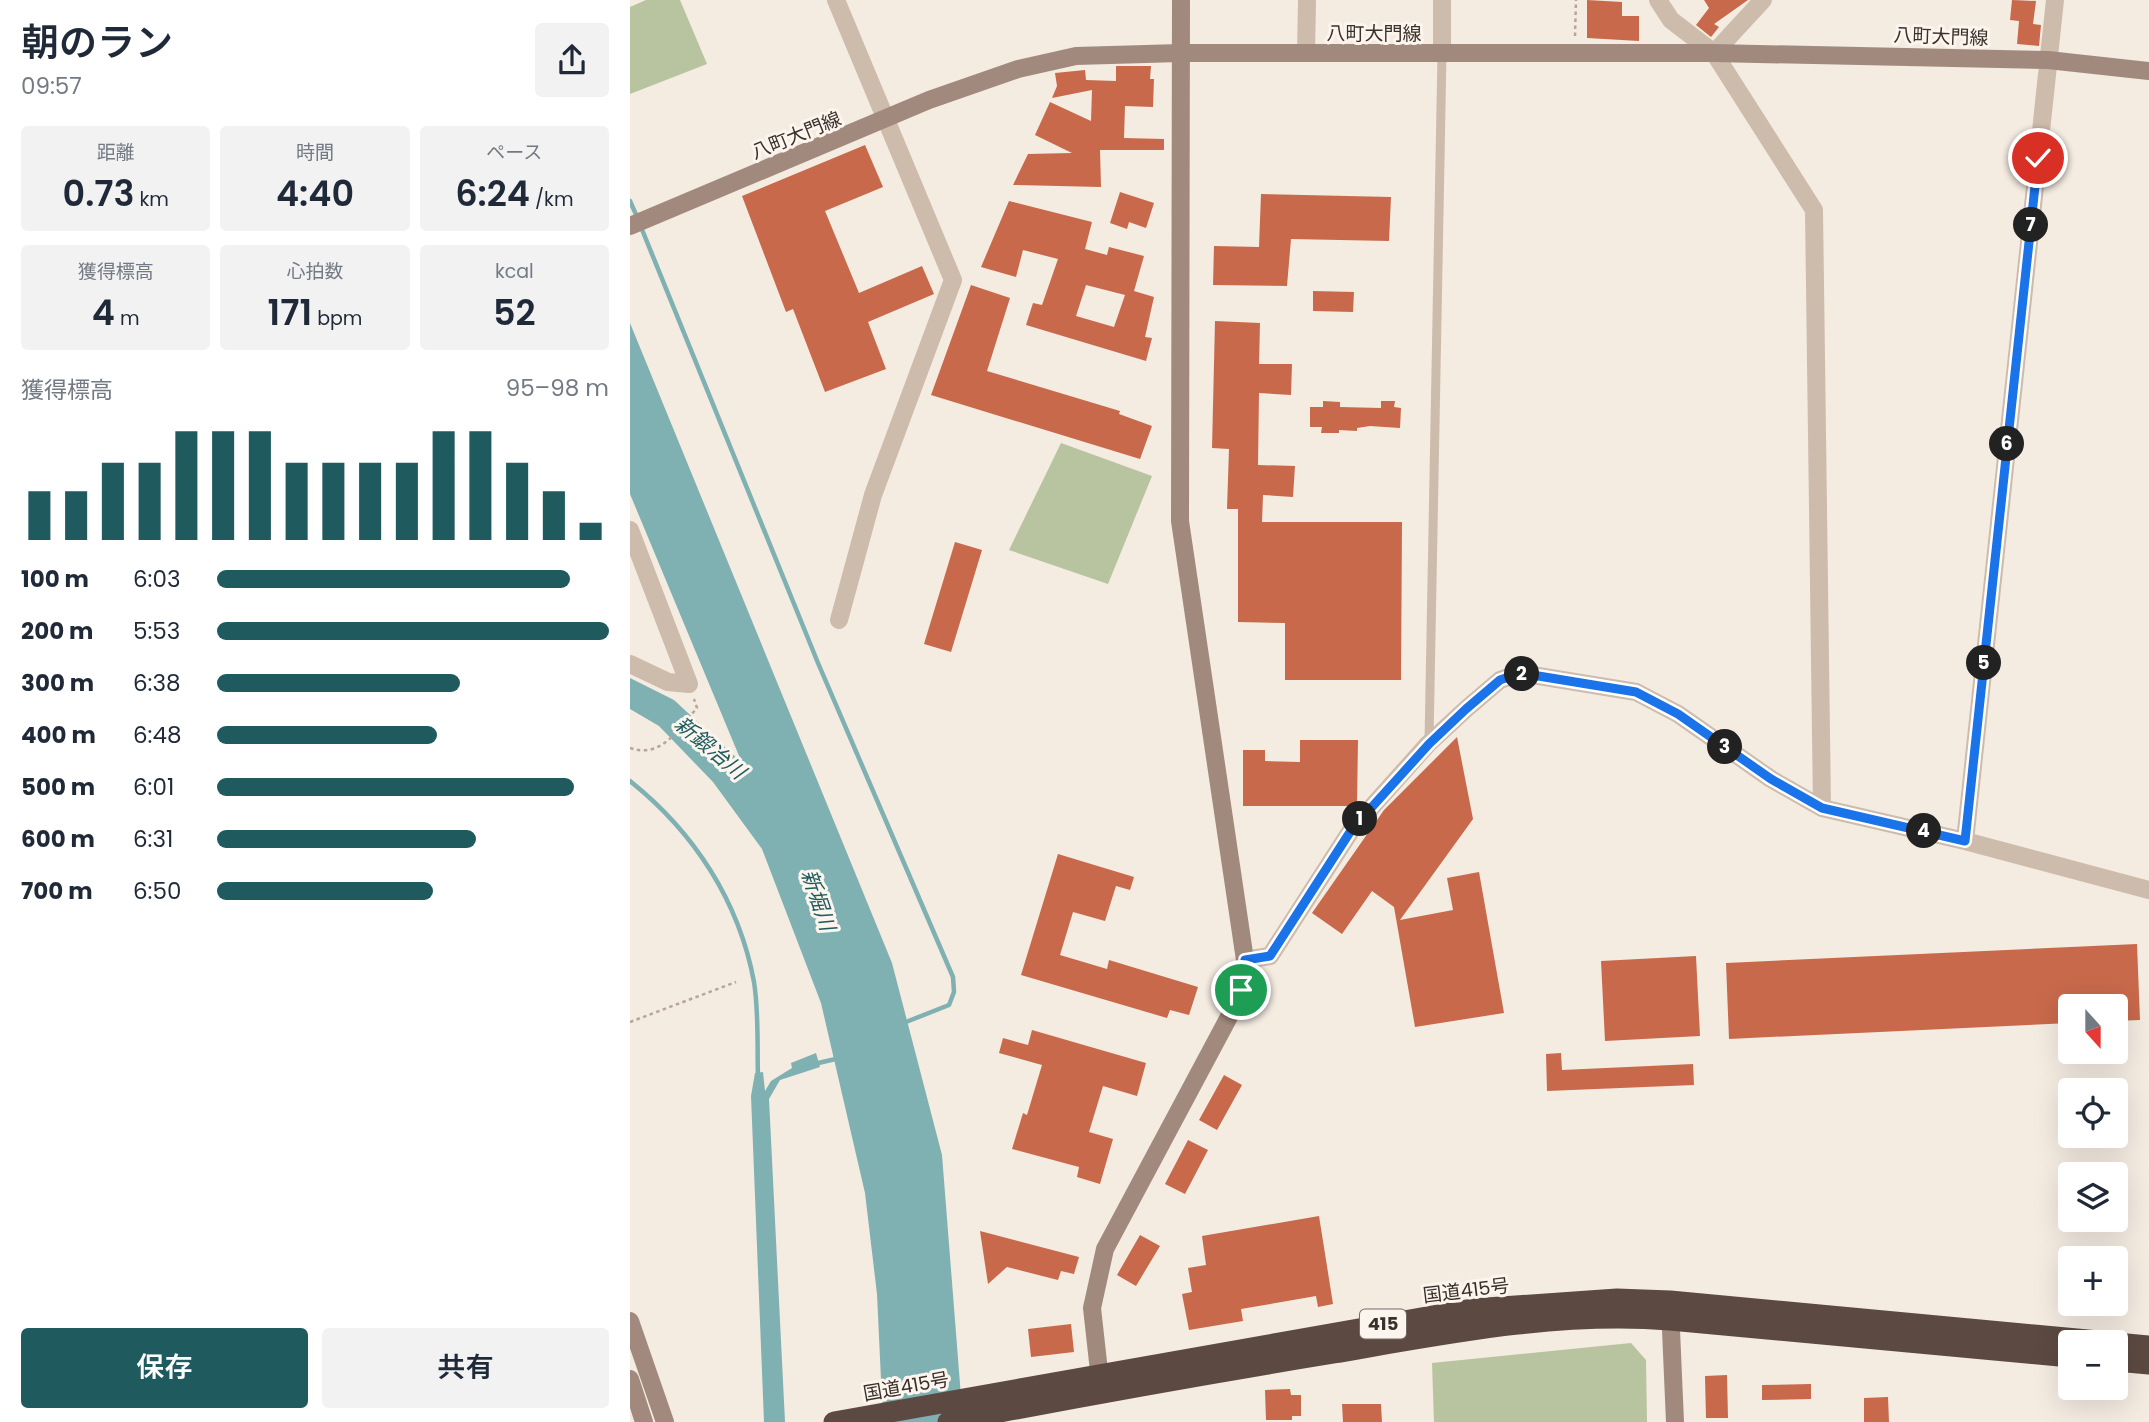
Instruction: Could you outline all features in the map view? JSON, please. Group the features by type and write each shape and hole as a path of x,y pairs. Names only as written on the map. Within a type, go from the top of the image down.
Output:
{"highway":[{"name":"国道415号","path":"834,1422 874,1415 973,1407 1472,1309 1617,1299 1670,1310 2058,1356"},
{"name":"国道415号","path":"1670,1310 2058,1338"},
{"path":"2128,1344 2149,1346"},
{"path":"2128,1362 2149,1364"},
{"name":"国道415号","path":"948,1422 973,1407"}],"street":[{"path":"836,0 953,280 873,495 839,621"},
{"path":"1100,1384 1092,1308 1105,1249 1230,1015 1241,990 1245,960 1180,521 1181,0"},
{"path":"1306,53 1307,0"},
{"path":"1442,0 1442,54"},
{"path":"1658,0 1671,20 1714,52 1814,210 1822,808"},
{"path":"1714,52 1763,0"},
{"path":"1965,841 2055,0"},
{"name":"八町大門線","path":"630,226 886,121 929,100 1018,69 1076,56 1180,52 1714,52 2048,61 2149,71"},
{"path":"630,530 689,684 668,682 630,664"},
{"path":"1245,960 1270,956 1352,829 1429,744 1500,680 1520,673 1636,692 1678,714 1771,779 1822,808 1965,841 2149,890"},
{"path":"1670,1310 1675,1422"},
{"path":"630,1321 665,1422"},
{"path":"630,1379 644,1422"}],"lane":[{"path":"1429,744 1442,54"}],"path":[{"path":"1575,54 1576,0"},
{"path":"630,748 641,752 662,747 697,708 689,684"},
{"path":"630,1022 736,982"}],"green space":[{"path":"646,0 680,0 707,64 630,94 630,7"},
{"path":"1061,443 1152,476 1108,584 1009,550"},
{"path":"1631,1343 1646,1360 1647,1422 1434,1422 1432,1363"}],"water":[{"path":"630,323 892,963 942,1155 963,1422 883,1422 877,1294 865,1193 821,1003 762,849 713,782 659,726 630,709 630,678 674,700 742,763 630,494"},
{"path":"816,1053 820,1067 780,1080 769,1099 785,1422 764,1422 751,1096 755,1073 763,1072 765,1091 771,1081 792,1068 791,1063"}],"building":[{"path":"1587,0 1622,2 1622,16 1639,16 1639,41 1587,38"},
{"path":"1704,0 1748,0 1714,24 1719,27 1711,37 1696,25 1709,8"},
{"path":"2012,0 2036,1 2033,24 2041,25 2039,46 2017,44 2019,21 2010,20"},
{"path":"1116,66 1151,66 1150,79 1154,79 1153,107 1125,106 1124,138 1164,139 1164,150 1100,150 1101,187 1013,185 1028,154 1072,153 1035,135 1050,102 1091,121 1092,90 1052,98 1057,86 1055,73 1085,70 1086,80 1116,81"},
{"path":"865,145 883,187 825,211 859,293 922,266 934,294 868,322 886,369 825,392 793,309 786,312 742,196"},
{"path":"1120,192 1154,203 1146,228 1129,222 1127,229 1110,223"},
{"path":"1261,194 1391,197 1389,241 1291,239 1287,286 1213,285 1214,246 1259,247"},
{"path":"1009,201 1092,222 1085,249 1107,255 1109,247 1144,256 1134,291 1154,297 1145,337 1152,338 1146,361 1026,325 1033,303 1042,305 1058,259 1023,250 1016,277 981,267","holes":["1086,285 1125,295 1114,327 1076,316"]},
{"path":"971,285 1010,298 987,371 1120,411 1119,414 1152,426 1140,459 931,395"},
{"path":"1313,291 1354,292 1353,312 1313,311"},
{"path":"1215,321 1260,323 1259,364 1292,364 1291,395 1259,393 1258,465 1295,466 1293,497 1263,495 1262,522 1402,522 1401,680 1285,680 1285,623 1238,622 1238,509 1227,509 1229,449 1212,448"},
{"path":"1323,401 1340,402 1340,407 1381,408 1381,401 1395,401 1394,407 1401,408 1400,428 1370,426 1357,428 1357,431 1321,433 1322,427 1310,427 1310,407 1323,407"},
{"path":"955,542 982,550 951,652 924,644"},
{"path":"1457,737 1473,819 1400,920 1453,910 1447,878 1479,872 1504,1013 1415,1027 1394,907 1372,891 1342,934 1312,913 1384,810"},
{"path":"1300,740 1358,740 1357,806 1243,806 1243,750 1265,750 1265,761 1300,762"},
{"path":"1058,854 1134,877 1130,890 1116,886 1105,921 1073,912 1060,955 1107,969 1109,960 1198,987 1189,1015 1170,1010 1167,1018 1021,975"},
{"path":"2137,944 2140,1020 2128,1020 2128,994 2058,994 2058,1024 1729,1039 1726,963"},
{"path":"1696,956 1700,1036 1605,1041 1601,961"},
{"path":"1032,1030 1146,1063 1137,1096 1103,1086 1089,1132 1113,1139 1100,1184 1077,1177 1079,1167 1012,1149 1023,1113 1027,1115 1042,1065 999,1053 1003,1038 1028,1045"},
{"path":"1561,1053 1562,1070 1693,1064 1694,1085 1547,1091 1546,1054"},
{"path":"1224,1075 1242,1085 1217,1130 1199,1120"},
{"path":"1188,1140 1208,1150 1185,1194 1165,1184"},
{"path":"1319,1216 1333,1304 1318,1307 1316,1296 1241,1309 1243,1321 1189,1330 1182,1294 1192,1292 1188,1268 1206,1265 1202,1236"},
{"path":"980,1231 1079,1257 1074,1274 1061,1271 1058,1280 1007,1267 988,1284"},
{"path":"1140,1235 1160,1246 1136,1286 1117,1275"},
{"path":"1071,1324 1074,1352 1031,1357 1028,1329"},
{"path":"1727,1375 1728,1418 1706,1418 1705,1376"},
{"path":"1811,1384 1811,1399 1762,1400 1762,1385"},
{"path":"1290,1389 1291,1395 1301,1395 1301,1416 1292,1416 1292,1420 1266,1420 1265,1390"},
{"path":"1888,1397 1889,1422 1864,1422 1864,1398"},
{"path":"1342,1404 1381,1404 1382,1422 1343,1422"}],"waterway":[{"path":"630,201 638,219"},
{"path":"641,227 818,663 953,977 954,992 949,1005 906,1022"},
{"path":"630,781 674,823 710,870 725,896 747,952 754,982 758,1078"},
{"path":"814,1064 840,1058"}],"route":[{"path":"1241,990 1245,960 1270,956 1352,829 1429,744 1466,709 1500,680 1520,673 1636,692 1678,714 1771,779 1822,808 1965,841 2038,158"}],"water label":[{"name":"新鍛冶川","path":"710,748"},
{"name":"新堀川","path":"818,900"}]}
